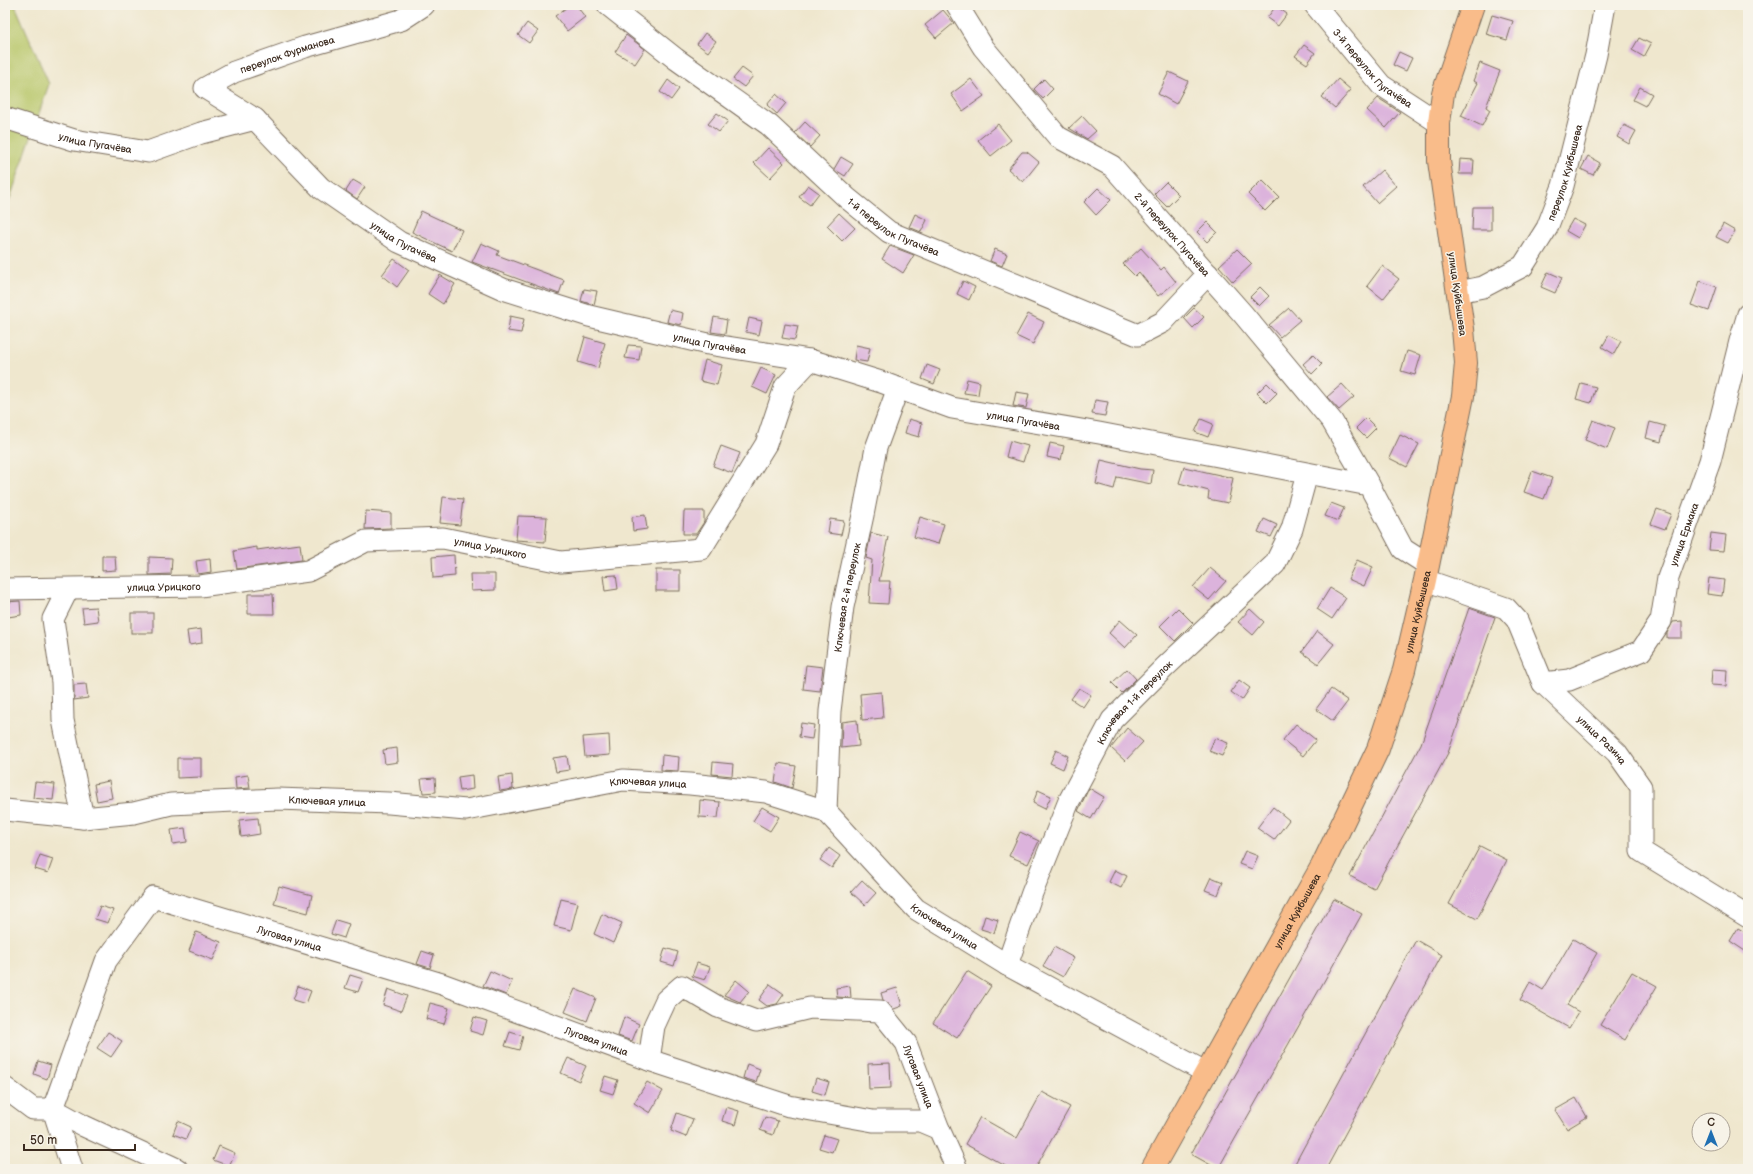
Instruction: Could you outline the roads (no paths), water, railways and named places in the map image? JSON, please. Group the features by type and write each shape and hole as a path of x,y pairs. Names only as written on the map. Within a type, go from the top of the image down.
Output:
{"main road":[{"name":"улица Куйбышева","path":"1152,1169 1322,866 1378,749 1404,670 1427,573 1463,396 1466,363 1458,292 1439,161 1439,124 1443,93 1473,5"}],"street":[{"name":"переулок Фурманова","path":"255,119 205,88 234,72 305,47 401,20 424,5"},
{"name":"1-й переулок Пугачёва","path":"608,5 676,59 768,125 847,198 889,232 1138,335 1163,322 1208,274"},
{"name":"2-й переулок Пугачёва","path":"957,5 983,47 1058,137 1112,166 1208,274 1332,421 1369,485"},
{"name":"3-й переулок Пугачёва","path":"1315,5 1381,85 1439,124"},
{"name":"переулок Куйбышева","path":"1458,292 1483,286 1523,266 1547,228 1563,186 1596,55 1605,5"},
{"name":"улица Пугачёва","path":"5,118 74,140 148,152 201,133 255,119 321,188 399,242 503,289 588,316 708,344 810,360 898,388 952,408 1099,433 1369,485"},
{"name":"улица Ермака","path":"1543,683 1569,680 1641,651 1661,621 1668,578 1710,461 1748,314"},
{"name":"улица Урицкого","path":"5,589 200,586 308,571 366,541 443,538 561,562 701,549 766,444 785,388 810,360"},
{"name":"Ключевая 2-й переулок","path":"826,811 830,711 843,607 876,448 898,388"},
{"name":"Ключевая 1-й переулок","path":"1007,965 1032,893 1069,801 1112,720 1275,564 1292,529 1307,474"},
{"path":"1369,485 1403,548 1427,573"},
{"name":"улица Разина","path":"1427,573 1506,608 1517,620 1543,683 1617,753 1641,788 1641,851 1748,917"},
{"path":"68,589 54,619 62,682 63,720 83,818"},
{"name":"Ключевая улица","path":"5,810 83,818 134,814 171,804 278,799 390,803 466,810 623,780 690,784 766,792 826,811 916,909 1007,965 1207,1073"},
{"name":"Луговая улица","path":"53,1109 106,961 153,897 442,984 649,1060 789,1106 873,1121 920,1121 939,1129"},
{"name":"Луговая улица","path":"649,1060 654,1026 666,1000 682,986 718,1007 756,1021 810,1008 880,1011 906,1042 939,1129 957,1169"},
{"path":"5,1088 34,1109 53,1109 84,1126 177,1169"},
{"path":"53,1109 72,1169"}]}
